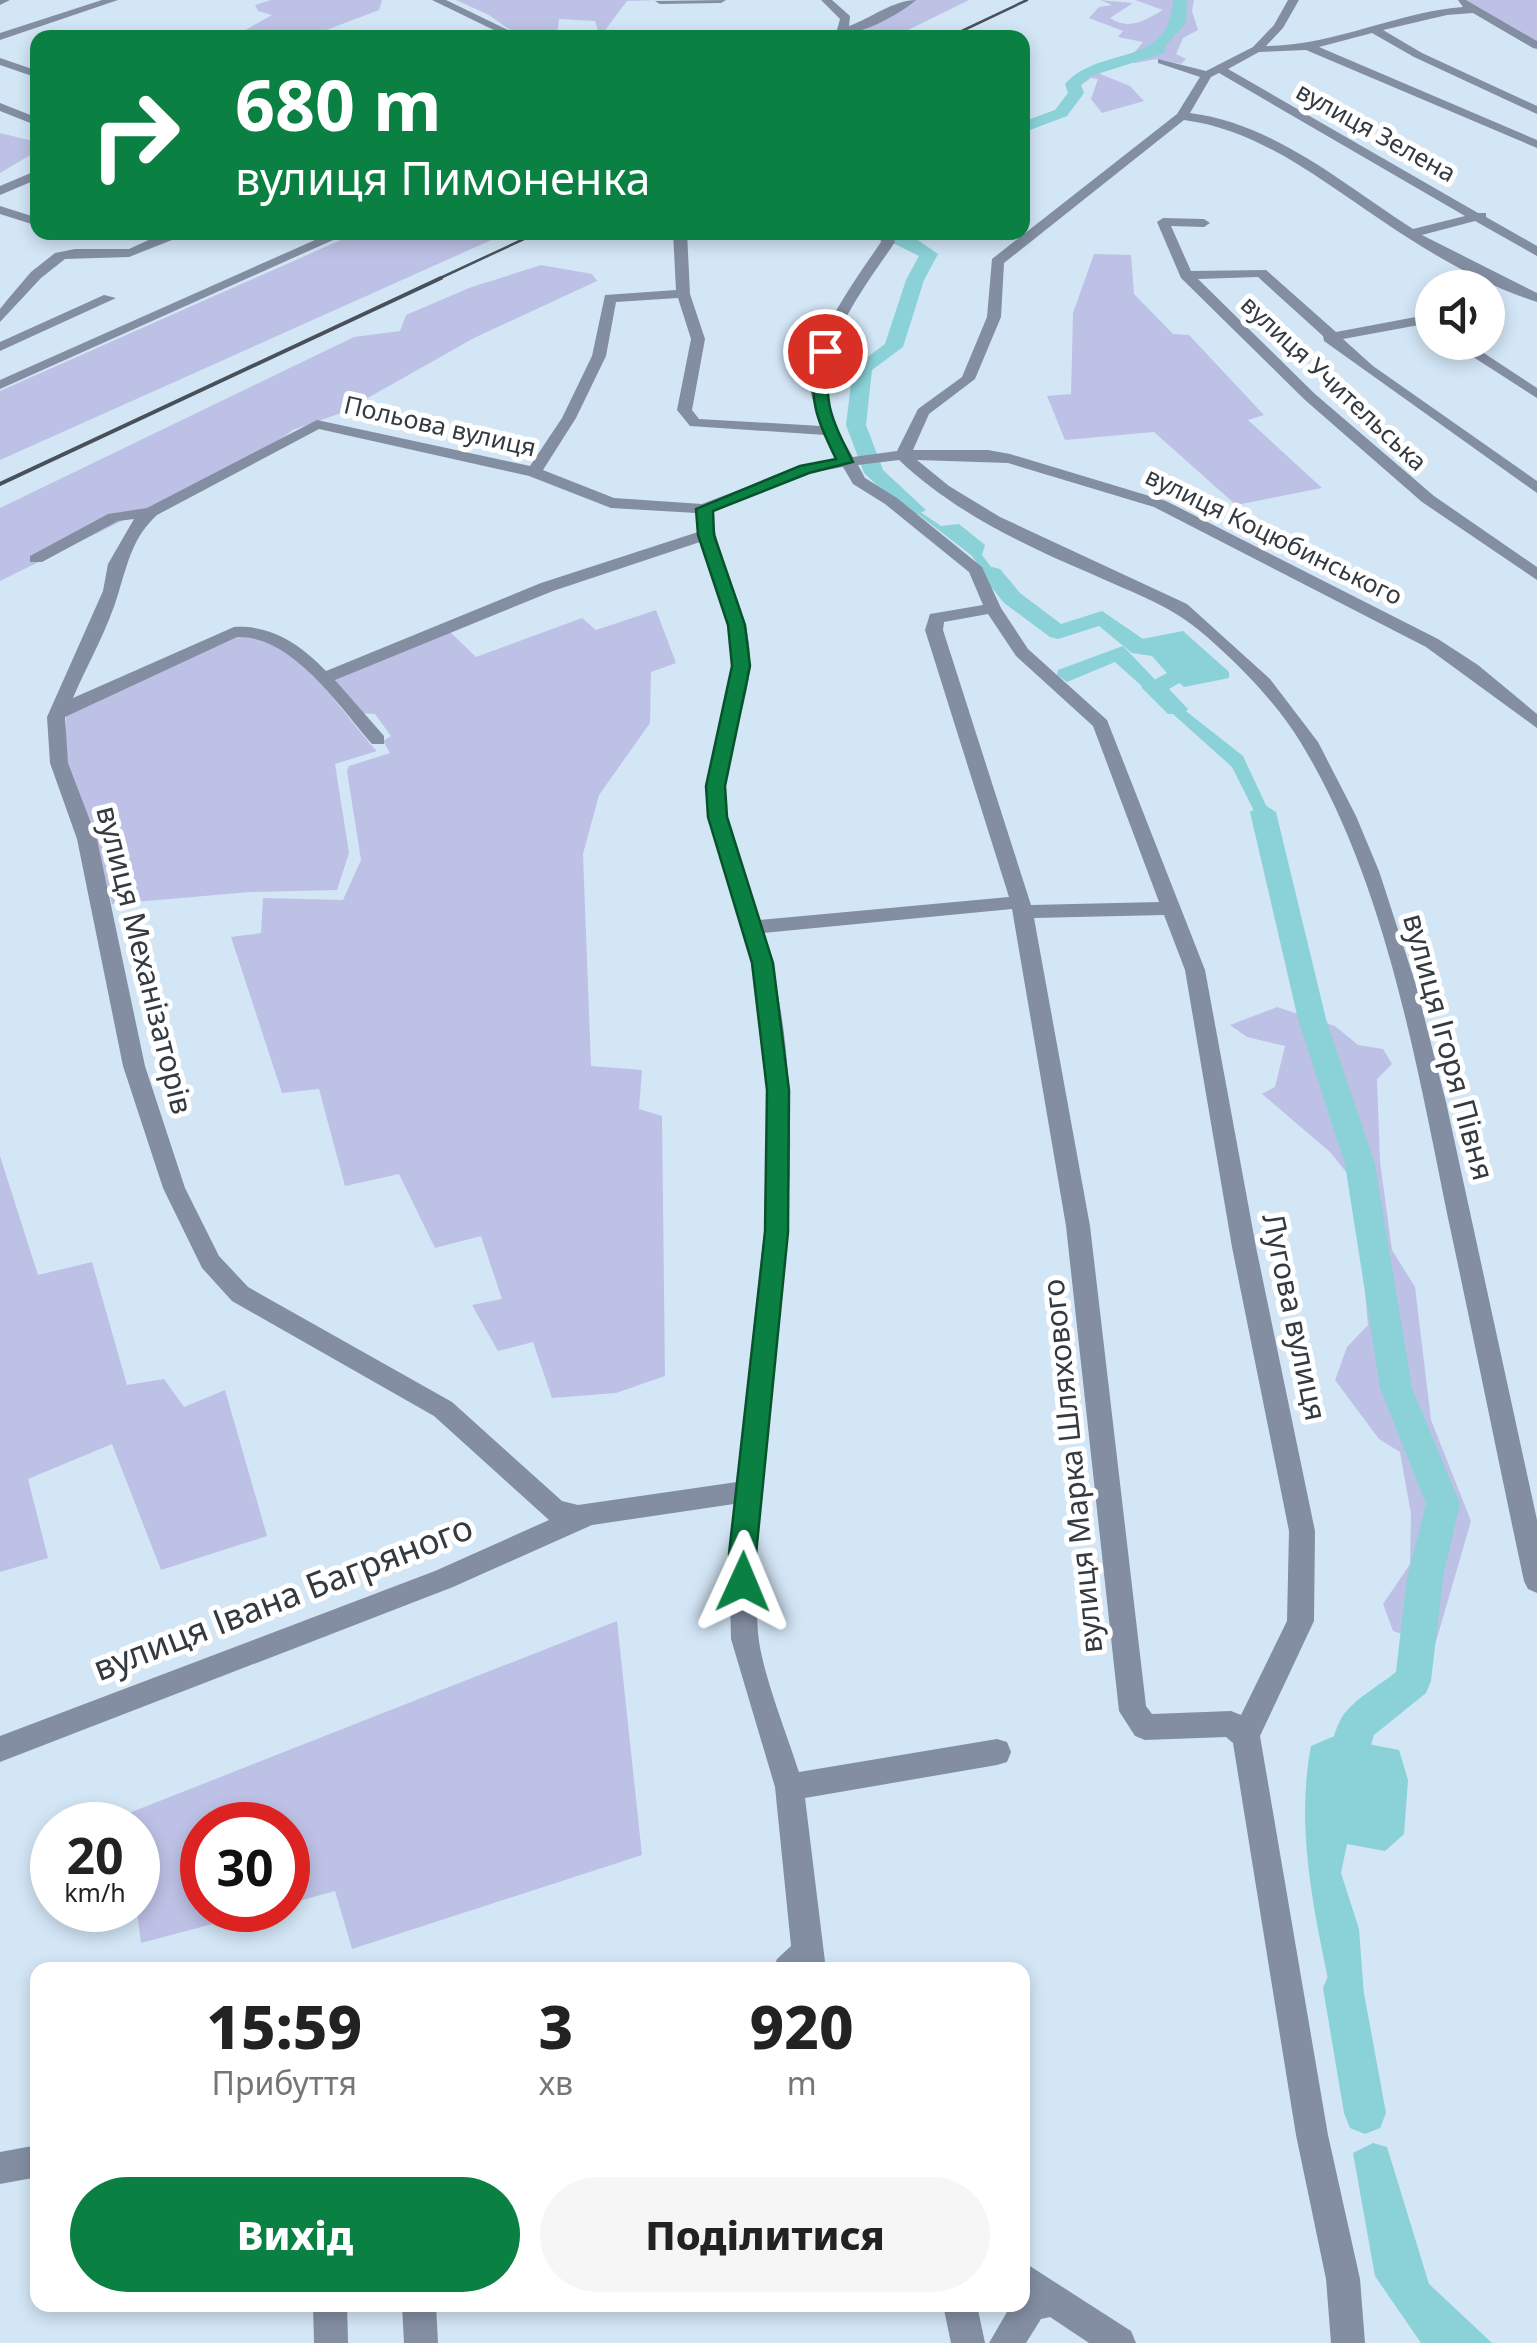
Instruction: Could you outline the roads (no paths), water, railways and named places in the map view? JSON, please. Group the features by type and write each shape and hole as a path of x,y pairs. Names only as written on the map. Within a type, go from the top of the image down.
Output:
{"street":[{"path":"4,36 112,0"},
{"path":"437,0 502,30"},
{"path":"660,1 721,0"},
{"path":"826,0 846,18 842,30"},
{"path":"842,30 881,18 912,0"},
{"path":"1030,236 1182,116 1214,72 1257,49 1279,26 1287,6 1294,0"},
{"path":"1460,0 1537,46"},
{"path":"1257,49 1306,45 1450,10 1474,10"},
{"path":"1374,29 1418,55 1537,110"},
{"path":"1306,45 1537,144"},
{"path":"0,61 30,73"},
{"name":"вулиця Зелена","path":"1162,61 1214,72 1517,232 1537,252"},
{"path":"0,107 30,119"},
{"path":"1182,116 1203,117 1293,154 1411,234 1537,298"},
{"path":"0,191 30,178"},
{"path":"0,210 30,220"},
{"path":"1411,234 1481,216"},
{"name":"вулиця Учительська","path":"1204,223 1163,222 1186,275 1310,397 1428,499 1537,575"},
{"path":"0,318 19,293 58,257 78,252 95,256 126,254 163,240"},
{"path":"0,385 320,240"},
{"path":"680,240 683,294 698,340 684,410 696,423 830,430"},
{"path":"887,240 825,351 817,386 830,430 859,482 891,501 976,570 993,608"},
{"path":"893,457 923,412 968,379 994,317 997,262 1025,240"},
{"path":"1186,275 1261,273 1329,338 1493,460 1536,486"},
{"path":"534,472 569,418 599,356 610,298 683,294"},
{"path":"0,348 109,298"},
{"path":"1329,338 1415,321"},
{"path":"1485,360 1537,394"},
{"name":"Польова вулиця","path":"111,591 116,564 138,524 151,512 317,424 534,472 612,502 704,509"},
{"name":"вулиця Коцюбинського","path":"704,509 806,470 848,462 988,455 1010,459 1160,504 1419,635 1472,669 1537,723"},
{"name":"вулиця Ігоря Півня","path":"893,457 973,507 1097,571 1174,601 1269,690 1320,760 1400,960 1444,1137 1537,1581"},
{"path":"704,509 706,535 737,625 741,666 716,786 718,817 762,963 778,1108 776,1232 742,1554 745,1639 790,1787 802,1962"},
{"path":"36,559 114,517 151,512"},
{"path":"322,678 546,587 706,535"},
{"name":"вулиця Механізаторів","path":"111,591 54,724 60,763 88,839 134,1066 174,1188 210,1262 250,1300 443,1408 542,1501 565,1515 749,1491"},
{"name":"вулиця Марка Шляхового","path":"993,608 936,618 934,630 1022,907 1078,1226 1132,1711 1145,1727 1231,1724 1246,1736"},
{"name":"Лугова вулиця","path":"993,608 1022,652 1101,724 1194,970 1244,1247 1288,1445 1302,1531 1300,1621 1246,1736"},
{"path":"60,712 244,630 259,632 296,651 355,716"},
{"path":"70,689 96,696"},
{"path":"752,928 1022,907 1168,908"},
{"path":"542,1501 554,1519 548,1532"},
{"name":"вулиця Івана Багряного","path":"0,1748 444,1579 592,1514"},
{"path":"1246,1736 1312,2135 1342,2280 1348,2343"},
{"path":"790,1787 997,1752"},
{"path":"0,2168 30,2162"},
{"path":"1031,2291 1120,2343"},
{"path":"330,2312 332,2343"},
{"path":"419,2312 421,2343"},
{"path":"961,2312 968,2343"},
{"path":"1006,2343 1021,2312"}],"waterway":[{"path":"1030,125 1061,113 1076,93 1073,84 1086,73 1159,50 1159,44 1179,23 1180,0"},
{"path":"901,240 929,254 915,280 894,347 863,368 856,425 874,473 915,510"},
{"path":"992,574 1012,598 1058,632 1102,618 1140,648 1159,649 1181,675 1153,687 1176,709"},
{"path":"1263,812 1312,1019 1360,1164 1396,1388 1443,1504 1425,1577 1413,1681 1358,1725 1344,1779"},
{"path":"1343,1988 1365,2113"}],"railway":[{"path":"964,30 1027,0"},
{"path":"436,280 522,240"},
{"path":"0,484 441,278"}]}
